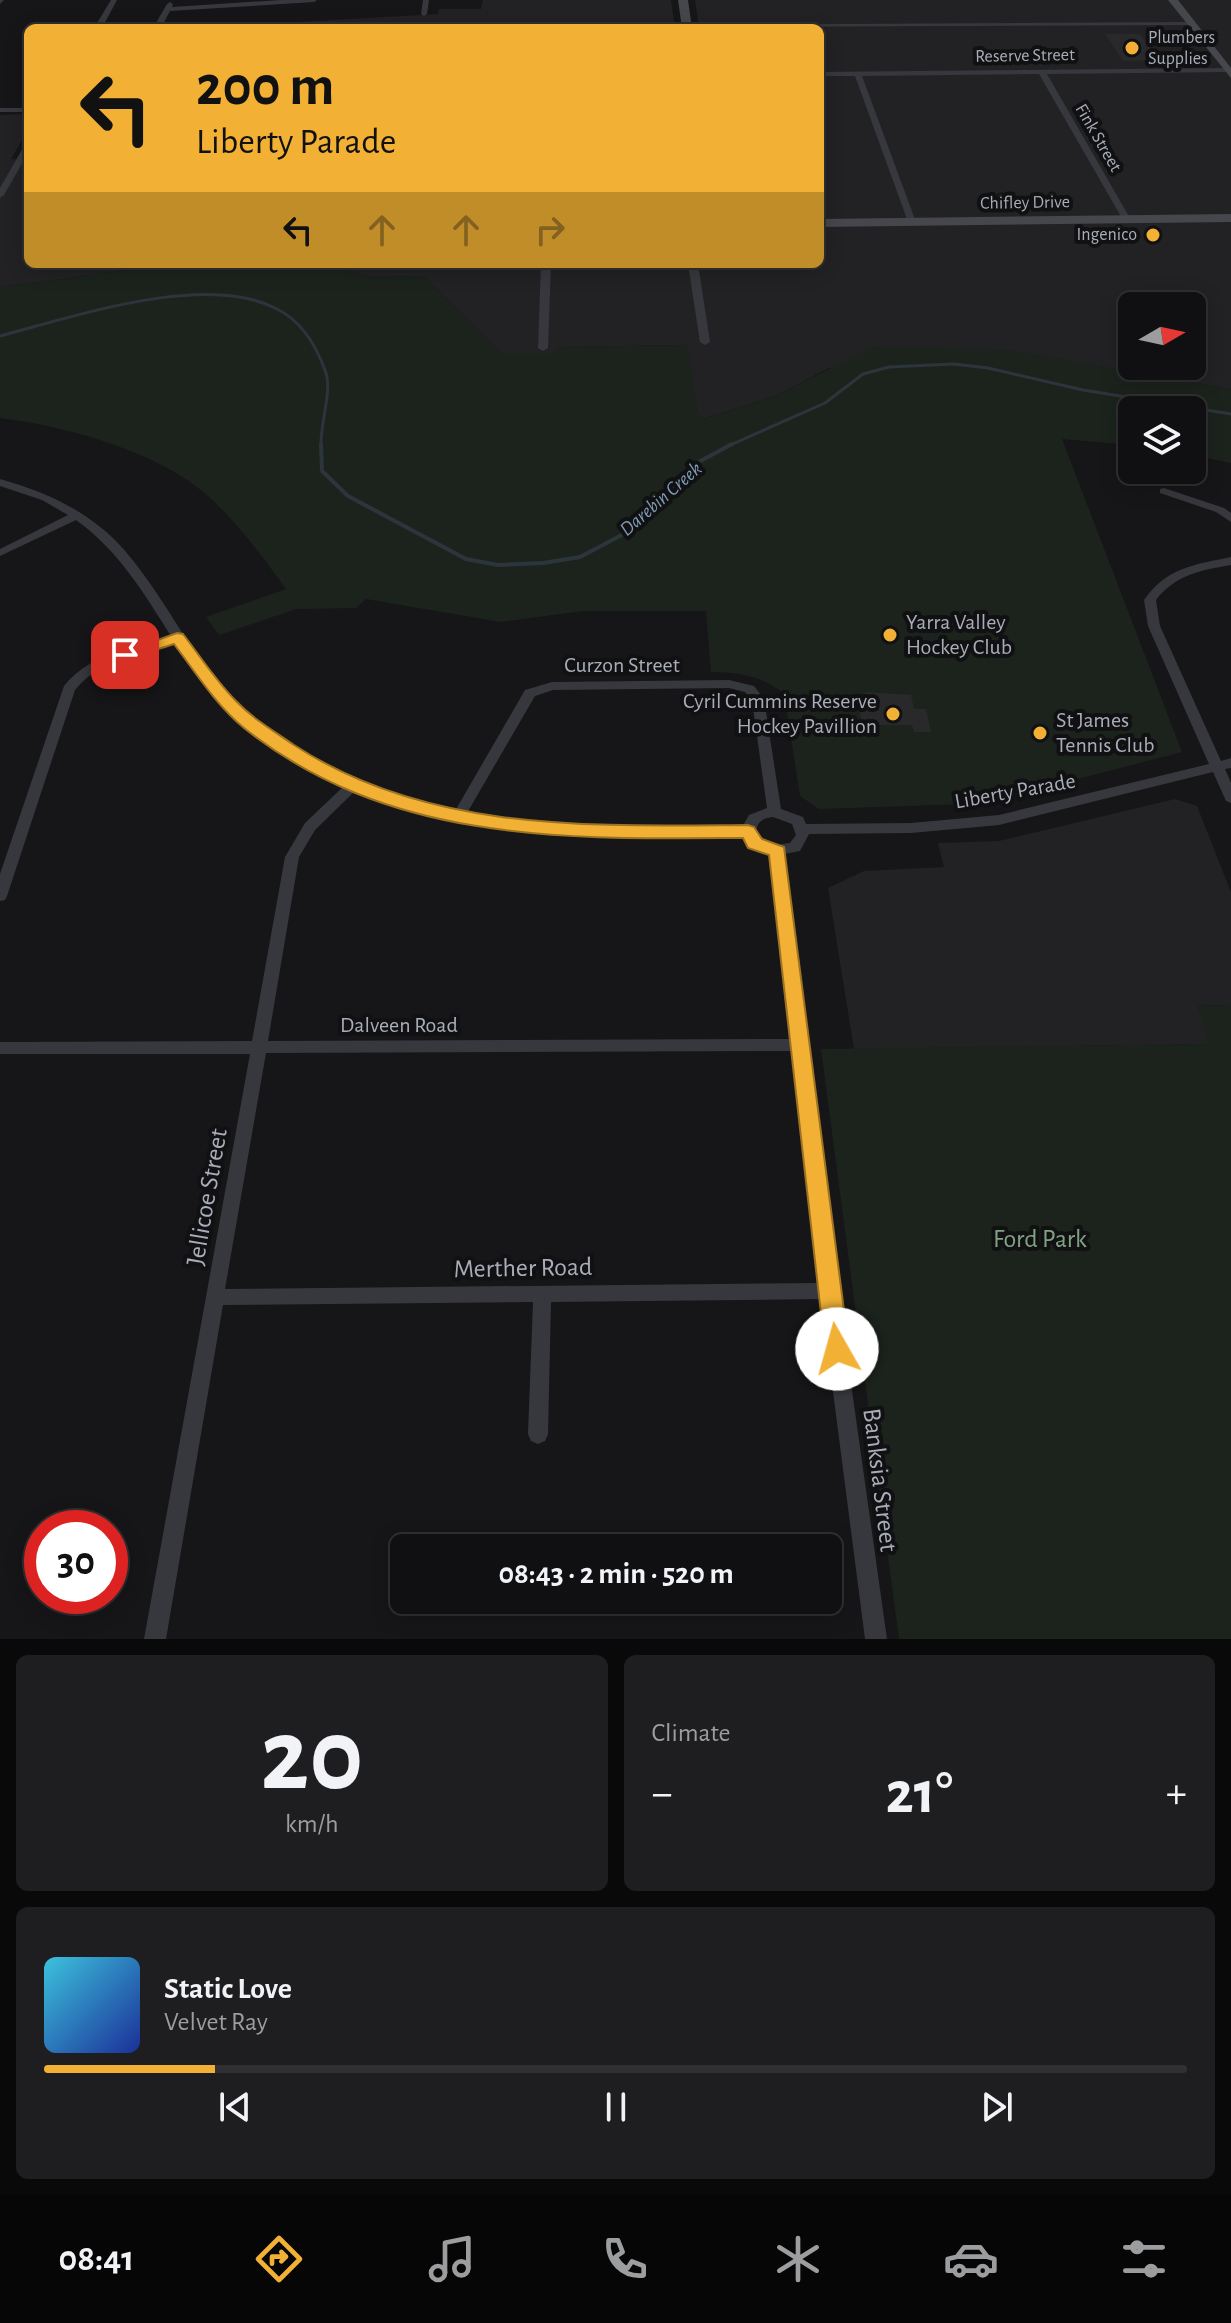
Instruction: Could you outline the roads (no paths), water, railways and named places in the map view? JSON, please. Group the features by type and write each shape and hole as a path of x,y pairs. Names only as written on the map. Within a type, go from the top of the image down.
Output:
{"street":[{"path":"100,24 114,0"},
{"path":"159,24 172,0"},
{"path":"167,9 314,0"},
{"path":"424,14 426,0"},
{"path":"683,0 686,24"},
{"path":"1173,0 1230,71"},
{"path":"824,27 1190,23"},
{"name":"Reserve Street","path":"824,74 1230,71"},
{"name":"Fink Street","path":"1042,72 1127,220"},
{"path":"858,74 912,222"},
{"path":"0,110 24,110"},
{"path":"0,195 24,157"},
{"name":"Chifley Drive","path":"824,223 1231,218"},
{"path":"543,348 546,268"},
{"path":"694,268 705,342"},
{"path":"0,482 54,502 109,537 129,560 177,638 212,684 250,724 352,786 458,817 577,833 748,832"},
{"path":"1164,491 1220,510 1231,519"},
{"path":"0,553 77,515"},
{"path":"1231,561 1193,568 1163,581 1150,600 1154,626 1225,765 1231,798"},
{"path":"0,896 69,689 77,675 100,663 177,638"},
{"name":"Curzon Street","path":"458,817 530,693 552,686 729,684 749,689 758,699 774,812"},
{"name":"Liberty Parade","path":"803,829 911,828 999,820 1225,765"},
{"name":"Jellicoe Street","path":"155,1639 292,857 298,843 320,813 352,786"},
{"path":"774,812 792,816 803,829 800,843 777,851 755,844 748,832 753,819 774,812"},
{"name":"Banksia Street","path":"777,851 798,1045 820,1189 829,1291 876,1639"},
{"name":"Dalveen Road","path":"0,1048 798,1045"},
{"name":"Merther Road","path":"216,1297 829,1291"},
{"path":"538,1434 542,1294"}],"waterway":[{"name":"Darebin Creek","path":"0,336 138,301 176,296 246,298 284,313 307,335 318,354 326,373 328,389 321,445"},
{"name":"Darebin Creek","path":"730,445 825,403 863,374 889,367 954,364 988,368 1083,390 1231,414"},
{"name":"Darebin Creek","path":"321,445 322,471 348,496 466,559 498,565 580,557 635,528 693,465 730,445"}],"place":[{"name":"Plumbers Supplies","path":"1132,48"},
{"name":"Ingenico","path":"1153,235"},
{"name":"Yarra Valley Hockey Club","path":"890,635"},
{"name":"Cyril Cummins Reserve Hockey Pavillion","path":"893,714"},
{"name":"St James Tennis Club","path":"1040,733"}],"park label":[{"name":"Ford Park","path":"1040,1239"}]}
